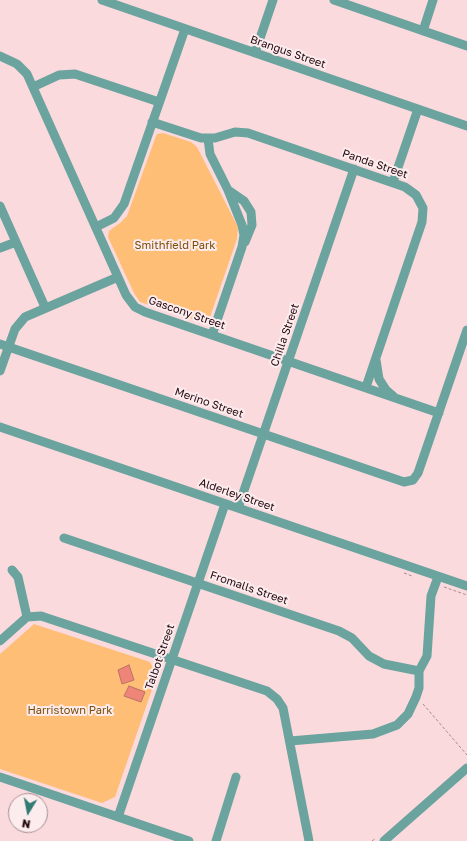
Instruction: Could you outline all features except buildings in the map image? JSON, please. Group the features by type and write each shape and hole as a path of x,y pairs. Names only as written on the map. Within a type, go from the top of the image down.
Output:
{"street":[{"name":"Brangus Street","path":"102,0 467,126"},
{"path":"255,53 273,0"},
{"path":"334,0 352,3 467,46"},
{"path":"423,30 433,0"},
{"path":"96,227 111,220 122,210 184,29"},
{"name":"Gascony Street","path":"0,56 13,61 22,67 33,87 128,300 140,310 439,412"},
{"path":"33,87 59,75 75,74 160,102"},
{"path":"393,182 418,109"},
{"name":"Panda Street","path":"152,122 197,138 208,138 235,132 244,132 393,182 410,189 416,195 421,203 423,218 366,387"},
{"path":"208,138 210,154 228,190 243,230 242,247"},
{"name":"Chilla Street","path":"238,508 354,169"},
{"path":"212,335 242,247 251,229 252,216 247,204 228,190"},
{"path":"0,206 45,307"},
{"path":"0,248 16,242"},
{"path":"0,372 4,346 20,321 30,314 45,307 118,276"},
{"path":"439,412 467,330"},
{"name":"Merino Street","path":"4,346 401,482 411,481 418,473 439,412"},
{"path":"377,355 376,367 380,379 386,390 396,398"},
{"name":"Alderley Street","path":"0,427 467,586"},
{"name":"Talbot Street","path":"118,817 225,504"},
{"name":"Fromalls Street","path":"64,538 339,631 352,638 369,656 384,664 419,671"},
{"path":"12,570 18,577 27,617"},
{"path":"290,741 373,734 397,725 408,714 419,688 419,671 427,656 431,596 438,577"},
{"path":"0,641 27,617 41,616 267,692 277,699 283,708 309,841"},
{"path":"384,841 467,768"},
{"path":"0,777 190,841"},
{"path":"216,841 236,778"}],"path":[{"path":"416,697 467,755"}],"green space":[{"name":"Smithfield Park","path":"163,133 191,142 197,147 238,227 237,239 209,320 205,323 140,302 134,293 108,237 109,231 127,216 156,136 157,134"},
{"name":"Harristown Park","path":"34,624 150,662 157,675 115,797 102,803 0,769 0,654"}]}
